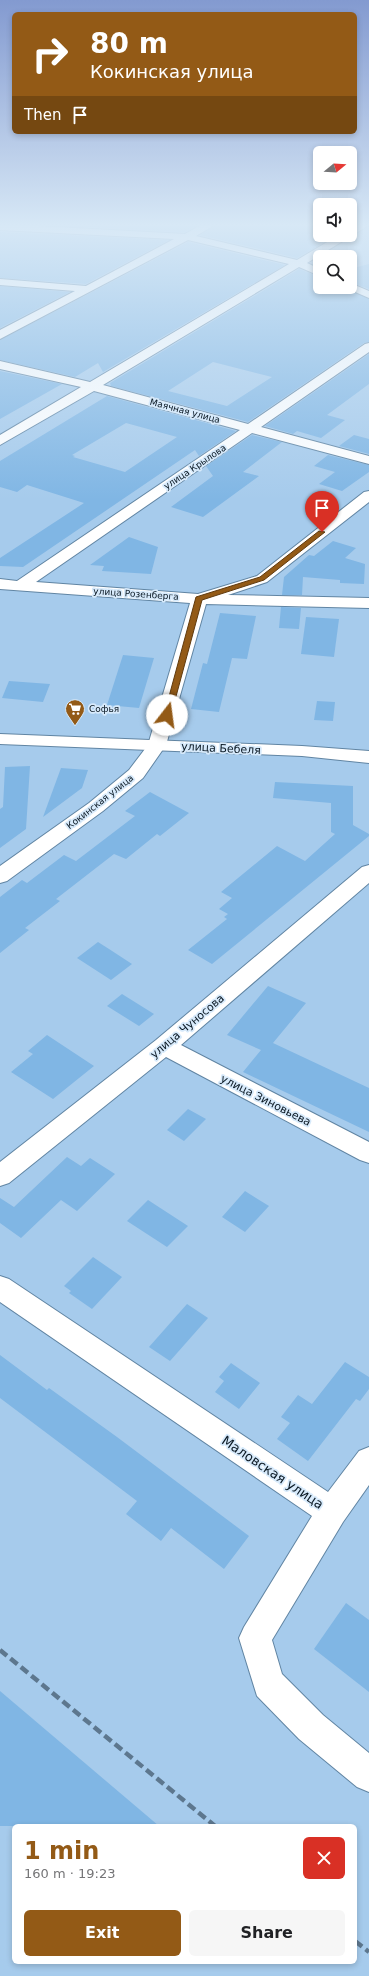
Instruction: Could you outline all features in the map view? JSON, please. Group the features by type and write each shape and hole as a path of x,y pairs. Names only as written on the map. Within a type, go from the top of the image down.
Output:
{"street":[{"path":"0,335 37,315"},
{"path":"0,441 210,315"},
{"name":"улица Крылова","path":"20,586 252,429 369,347"},
{"name":"Маячная улица","path":"0,365 91,386 369,460"},
{"path":"199,598 262,579 369,495"},
{"name":"улица Розенберга","path":"0,584 199,598 369,603"},
{"name":"Кокинская улица","path":"0,876 96,807 136,774 157,745 167,715 199,598"},
{"name":"улица Бебеля","path":"0,739 302,751 369,757"},
{"name":"улица Чуносова","path":"0,1176 164,1046 369,872"},
{"name":"улица Зиновьева","path":"164,1046 369,1153"},
{"name":"Маловская улица","path":"0,1287 332,1512 255,1638 269,1684 311,1727 369,1775"},
{"path":"332,1512 369,1461"}],"building":[{"path":"0,315 25,315 0,328"},
{"path":"48,315 200,315 103,372 98,363 75,377 0,360 0,340"},
{"path":"222,315 369,315 369,342 364,343 248,422 111,386 110,383","holes":["213,362 272,377 227,406 168,391"]},
{"path":"369,354 369,384 327,415 345,420 321,438 297,431 293,434 265,426"},
{"path":"0,371 62,384 0,419"},
{"path":"107,396 236,431 199,456 195,450 23,567 0,566 0,558 84,503 27,485 17,492 0,487 0,461","holes":["126,423 177,437 125,472 73,457 75,456 72,455"]},
{"path":"252,435 282,442 243,472 259,476 203,517 171,507 213,476 206,466"},
{"path":"354,435 369,439 369,454 339,446"},
{"path":"328,455 369,465 369,472 342,491 319,484 335,472 314,466"},
{"path":"129,537 158,547 151,574 102,571 104,566 90,565"},
{"path":"333,541 356,548 345,558 365,564 364,584 340,583 340,580 303,577 302,595 282,595 284,577 309,555 314,556"},
{"path":"281,607 301,608 299,629 279,628"},
{"path":"220,613 256,616 247,659 232,658 219,712 191,709 203,663 207,664"},
{"path":"306,617 339,619 334,657 301,654"},
{"path":"123,655 154,658 139,708 107,705"},
{"path":"9,681 50,684 43,702 2,698"},
{"path":"317,701 335,702 333,721 314,720"},
{"path":"30,766 26,829 0,848 0,809 3,807 5,767"},
{"path":"61,768 88,770 82,788 43,817"},
{"path":"275,782 353,786 353,825 369,834 369,836 212,964 188,950 227,919 224,917 228,914 219,909 232,898 221,892 277,846 305,861 335,834 331,832 331,803 273,798"},
{"path":"150,792 189,813 160,836 157,834 126,859 114,854 56,899 60,901 25,928 29,930 0,953 0,897 22,880 27,883 64,855 76,861 135,816 125,811"},
{"path":"98,942 132,964 111,980 77,958"},
{"path":"268,986 306,1003 273,1043 369,1088 369,1132 243,1072 261,1050 227,1035"},
{"path":"122,994 154,1014 139,1026 107,1006"},
{"path":"47,1035 94,1066 53,1099 11,1072 33,1054 28,1051"},
{"path":"188,1109 206,1119 184,1141 167,1130"},
{"path":"67,1157 81,1166 90,1158 115,1174 77,1211 61,1200 21,1238 0,1223 0,1198 14,1207"},
{"path":"245,1191 269,1206 245,1232 222,1217"},
{"path":"148,1200 188,1226 167,1247 127,1221"},
{"path":"93,1257 122,1277 92,1309 69,1293 71,1291 64,1286"},
{"path":"187,1304 208,1318 170,1361 149,1347"},
{"path":"0,1355 47,1390 49,1388 117,1437 249,1536 224,1569 171,1528 161,1541 126,1514 137,1501 0,1398"},
{"path":"345,1362 369,1377 369,1389 360,1401 356,1399 308,1461 277,1439 290,1423 281,1417 298,1395 312,1404"},
{"path":"231,1363 260,1383 239,1409 215,1392 224,1381 219,1377"},
{"path":"346,1603 369,1620 369,1692 314,1649"},
{"path":"0,1691 157,1824 12,1824 12,1826 0,1826"}],"railway":[{"path":"0,1650 213,1824"},
{"path":"357,1943 369,1952"}],"place":[{"name":"Софья","path":"75,726"}],"route":[{"path":"167,715 199,598 262,579 322,532"}]}
